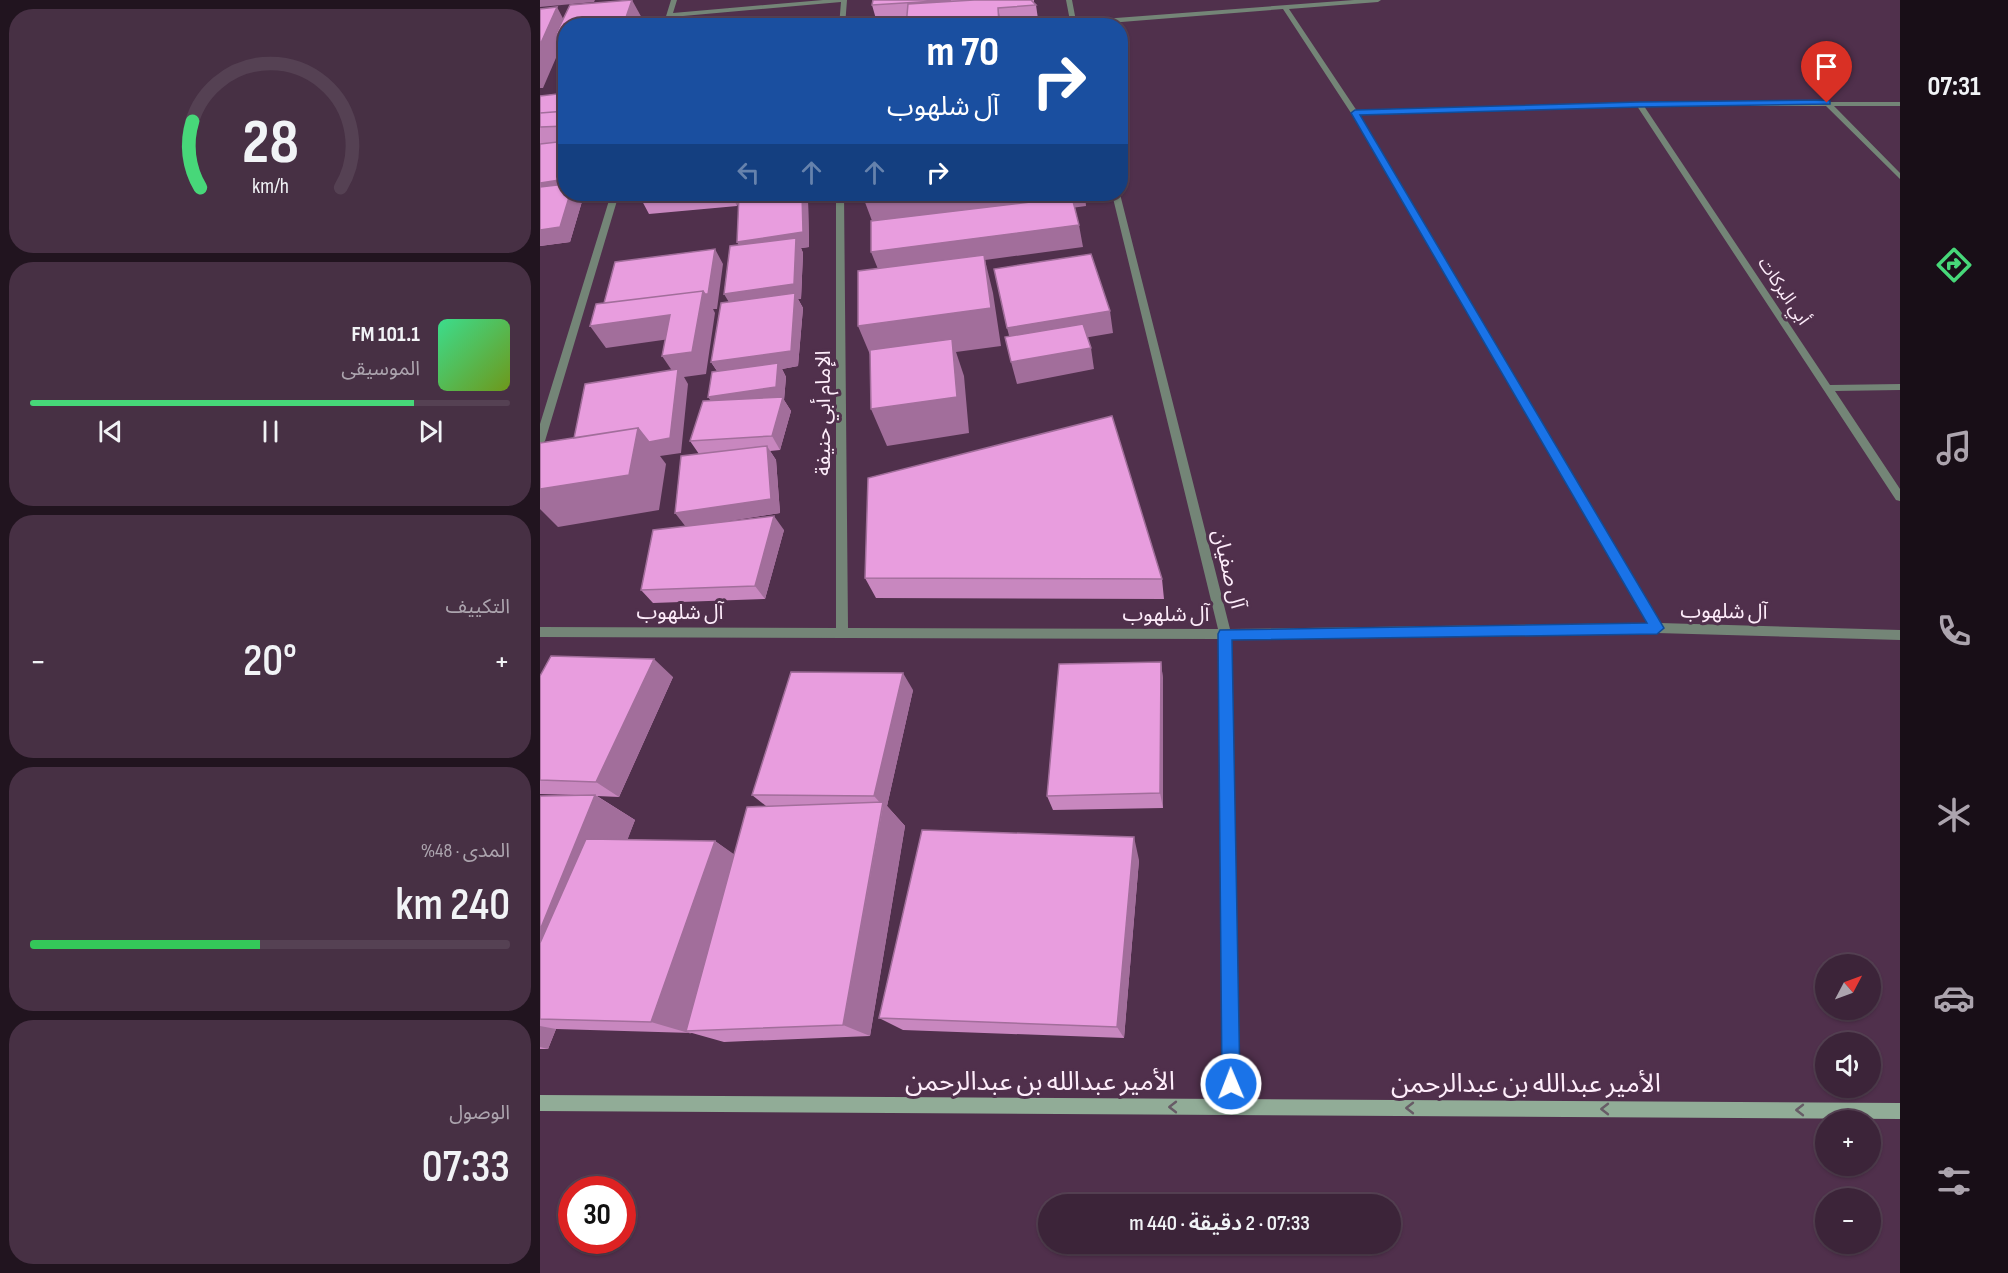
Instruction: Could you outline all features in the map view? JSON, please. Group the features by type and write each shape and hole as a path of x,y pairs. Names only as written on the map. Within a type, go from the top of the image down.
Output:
{"main road":[{"name":"الأمير عبدالله بن عبدالرحمن","path":"540,1103 1900,1111"}],"street":[{"path":"669,18 674,0"},
{"path":"670,15 844,0 843,18"},
{"path":"1069,0 1073,18"},
{"path":"1128,20 1378,0"},
{"path":"1286,9 1355,113 1657,628"},
{"path":"1827,103 1900,177"},
{"path":"1355,113 1639,104 1900,104"},
{"name":"أبي البركات","path":"1639,104 1900,497"},
{"path":"540,441 613,201"},
{"name":"الإمام أبي حنيفة","path":"840,201 842,632"},
{"name":"آل صفيان","path":"1118,201 1225,634 1231,1107"},
{"path":"1829,388 1900,387"},
{"name":"آل شلهوب","path":"540,632 1225,634 1657,628 1900,635"}],"building":[{"path":"632,0 626,18 564,18 570,5"},
{"path":"873,0 951,0 872,5"},
{"path":"974,0 1031,0 1036,5 998,8 999,18 907,18 908,4"},
{"path":"557,7 540,45 540,9"},
{"path":"558,94 558,112 540,113 540,96"},
{"path":"558,112 558,126 540,127 540,113"},
{"path":"558,142 558,180 540,183 540,144"},
{"path":"558,185 558,201 568,201 560,227 540,230 540,187"},
{"path":"739,201 802,201 803,232 737,242"},
{"path":"1038,201 1073,201 1079,225 871,252 871,221"},
{"path":"796,238 794,284 724,294 730,246"},
{"path":"715,249 708,294 703,291 604,303 615,262"},
{"path":"1091,254 1110,311 1007,328 994,269"},
{"path":"984,255 991,308 858,326 858,271"},
{"path":"703,291 692,352 662,356 670,315 590,326 596,304"},
{"path":"795,293 791,351 711,362 721,303"},
{"path":"1083,324 1091,348 1011,362 1005,337"},
{"path":"952,339 957,397 871,409 870,350"},
{"path":"778,363 776,387 708,397 712,372"},
{"path":"678,369 670,438 649,442 638,428 574,438 585,384"},
{"path":"783,397 772,436 690,441 703,401"},
{"path":"1112,416 1162,579 865,578 868,478"},
{"path":"638,428 629,475 540,489 540,443"},
{"path":"767,446 771,499 675,513 681,456"},
{"path":"774,516 755,586 641,590 653,530"},
{"path":"551,656 654,659 596,782 540,780 540,676"},
{"path":"1161,662 1160,793 1047,796 1059,664"},
{"path":"791,672 903,673 874,796 752,795"},
{"path":"595,795 540,930 540,796"},
{"path":"883,802 843,1025 686,1031 747,807"},
{"path":"922,830 1134,837 1117,1027 879,1018"},
{"path":"586,839 715,841 651,1022 540,1019 540,943"}],"route":[{"path":"1231,1084 1225,634 1657,628 1355,113 1639,104 1827,103"}]}
